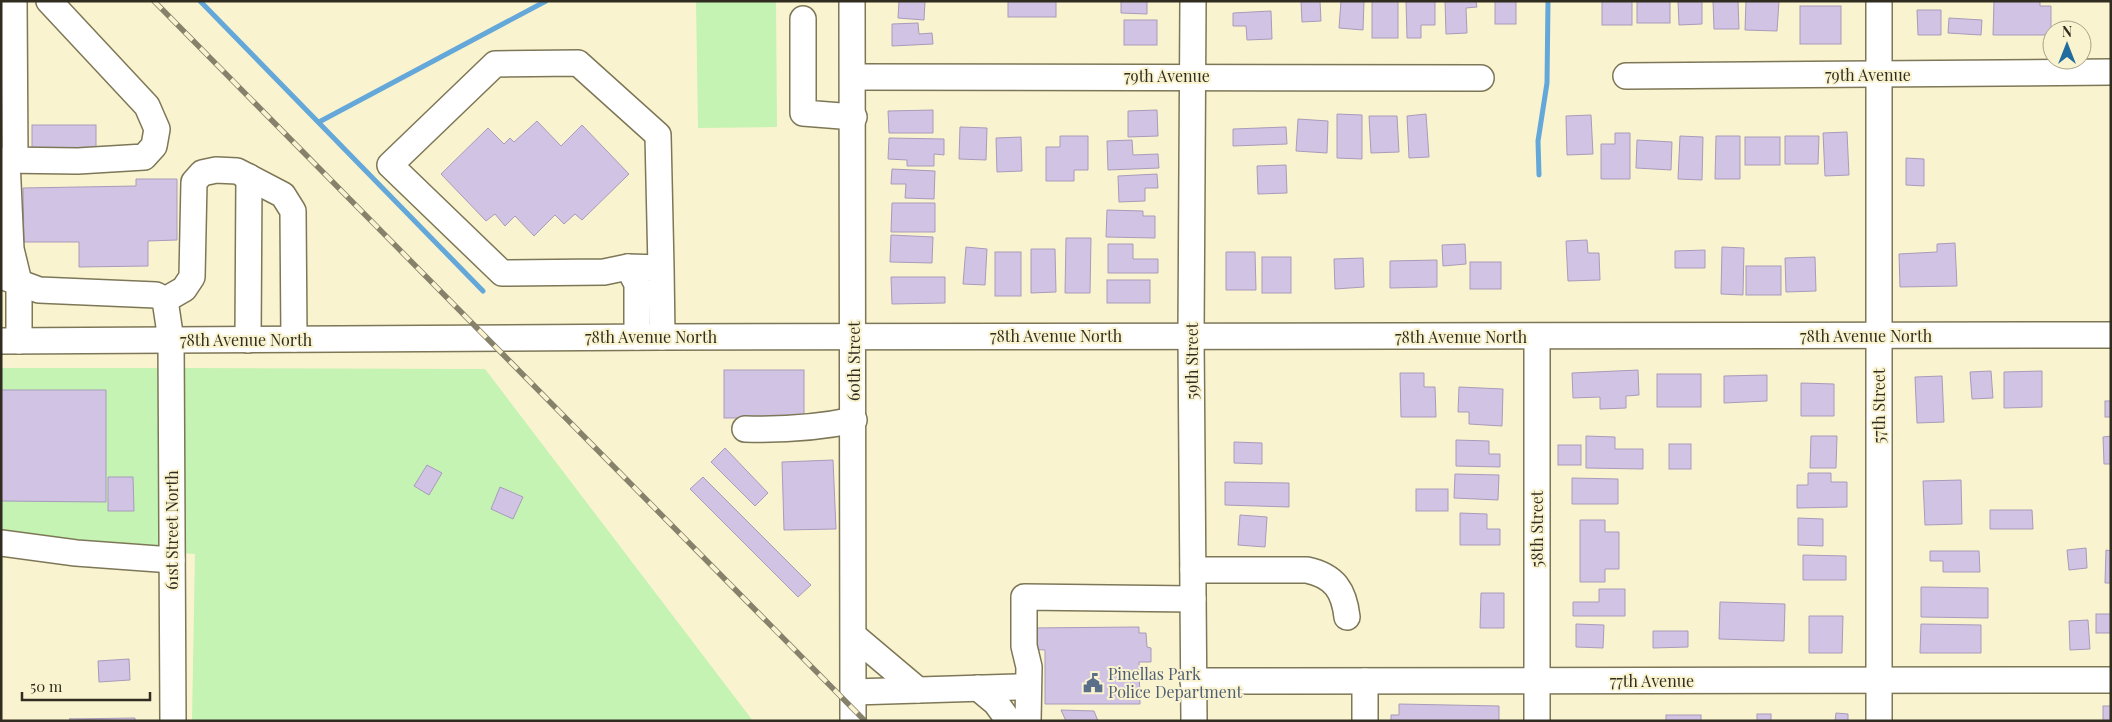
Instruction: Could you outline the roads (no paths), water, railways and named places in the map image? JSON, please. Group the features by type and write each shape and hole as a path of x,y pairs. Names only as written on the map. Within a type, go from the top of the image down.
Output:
{"street":[{"path":"10,341 11,249 8,160 14,1"},
{"path":"8,160 78,161 144,156 154,146 157,129 147,106 50,1"},
{"name":"60th Street","path":"852,1 854,77 853,721"},
{"name":"59th Street","path":"1193,1 1191,336 1194,721"},
{"name":"57th Street","path":"1879,1 1879,721"},
{"path":"803,19 803,113 854,117"},
{"path":"661,268 628,267 604,272 502,273 390,165 495,64 578,63 658,135 661,268 662,337"},
{"name":"79th Avenue","path":"1626,76 2111,72"},
{"name":"79th Avenue","path":"854,77 1193,76 1481,78"},
{"path":"10,279 39,290 156,294 165,300 184,290 192,277 194,182 202,173 216,170 237,171 283,196 293,211 294,339"},
{"path":"248,340 249,177"},
{"path":"628,267 637,284 637,337"},
{"name":"61st Street North","path":"165,300 171,340 173,721"},
{"name":"78th Avenue North","path":"10,341 637,337 2111,335"},
{"name":"58th Street","path":"1537,337 1538,721"},
{"path":"745,429 787,430 854,420"},
{"path":"1,543 85,554 172,560"},
{"path":"1193,570 1307,570 1322,573 1336,585 1345,602 1347,617"},
{"path":"1028,721 1029,667 1024,646 1024,597 1193,599"},
{"path":"854,636 918,690"},
{"name":"77th Avenue","path":"1193,682 2111,680"},
{"path":"1365,681 1365,721"},
{"path":"854,692 1016,687"},
{"path":"978,688 996,703 1009,721"}],"waterway":[{"path":"200,1 483,291"},
{"path":"319,122 546,1"},
{"path":"1539,175 1538,141 1547,83 1548,1"}],"railway":[{"path":"154,1 865,721"}],"place":[{"name":"Pinellas Park Police Department","path":"1093,683"}]}
